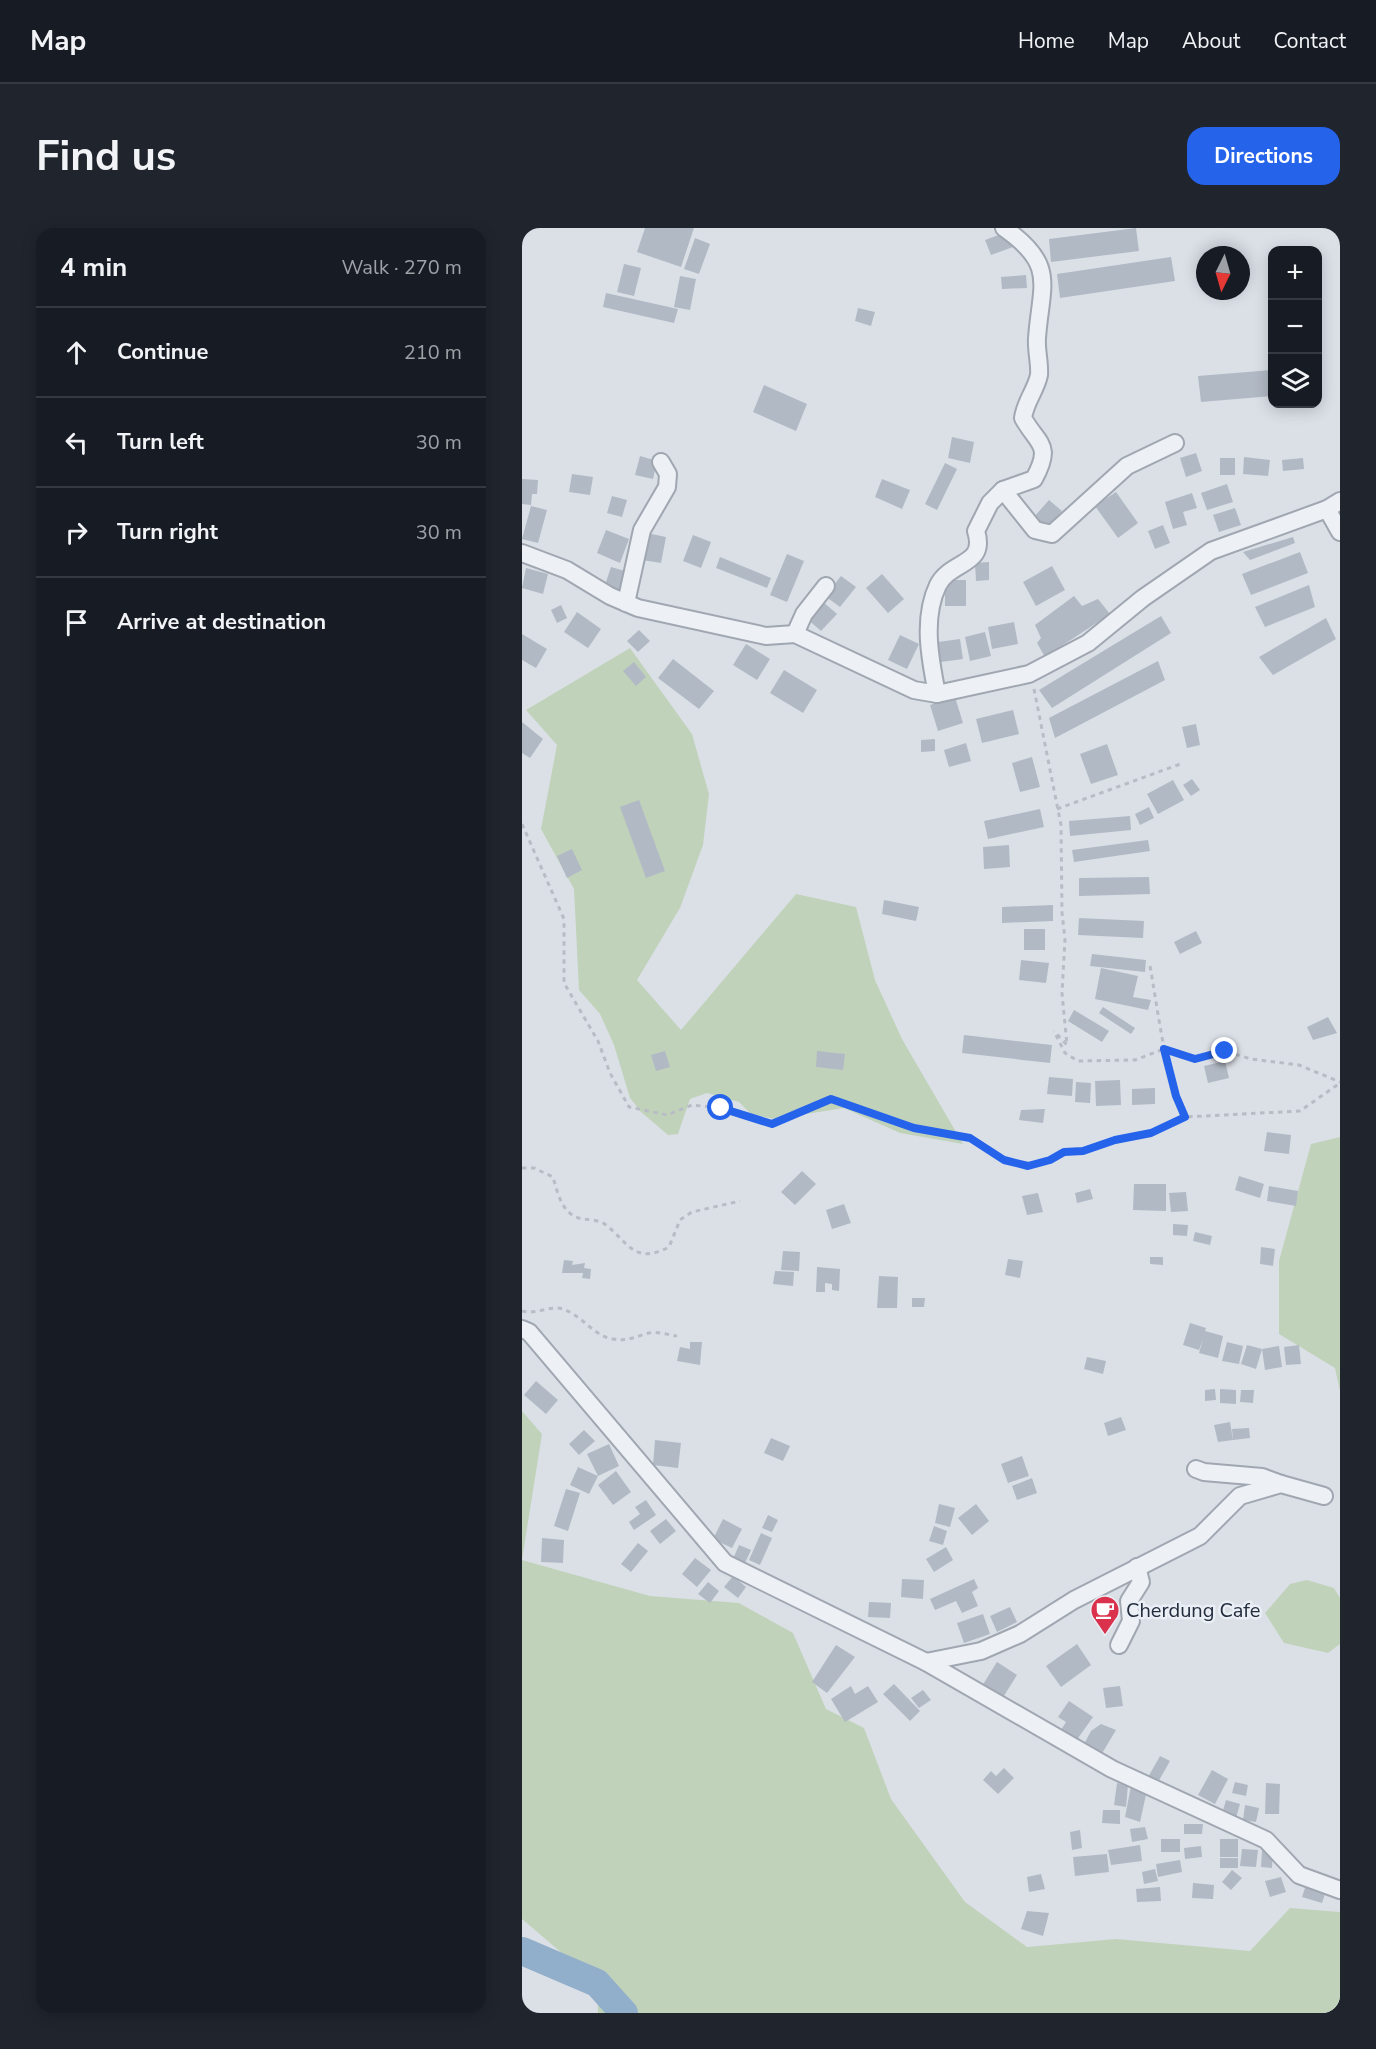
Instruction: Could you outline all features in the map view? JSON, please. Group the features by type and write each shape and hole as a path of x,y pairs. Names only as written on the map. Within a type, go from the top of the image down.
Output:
{"street":[{"path":"937,694 929,635 931,606 938,584 949,570 966,563 977,553 980,542 976,531 990,503 1003,490 1034,478 1041,465 1043,451 1040,438 1023,418 1024,406 1039,375 1036,346 1045,286 1033,252 1004,228"},
{"path":"1003,490 1035,530 1052,534 1127,466 1175,443"},
{"path":"626,603 642,530 667,487 668,474 661,462"},
{"path":"522,553 567,570 626,603 766,636 795,634 914,690 937,694 1029,674 1088,643 1143,598 1211,551 1334,505 1340,532"},
{"path":"795,634 804,614 826,586"},
{"path":"522,1329 528,1332 725,1563 926,1662 1112,1769 1266,1840 1299,1875 1340,1890"},
{"path":"1196,1468 1204,1472 1262,1477 1324,1496"},
{"path":"926,1662 981,1651 999,1644 1200,1536 1240,1496 1281,1484"},
{"path":"1119,1645 1131,1621 1130,1601 1141,1582 1137,1568"}],"path":[{"path":"1029,674 1039,705 1061,825 1062,913 1065,939 1062,993 1067,1045 1054,1031 1065,1053 1078,1061 1135,1060 1164,1049 1195,1059 1225,1051 1251,1059 1299,1065 1340,1082"},
{"path":"1058,809 1183,763"},
{"path":"522,824 564,919 564,983 598,1041 610,1072 629,1107 667,1115 692,1105 721,1108 772,1124 831,1099 914,1128 970,1138 1004,1160 1028,1166 1050,1160 1064,1152 1083,1151 1115,1140 1151,1133 1185,1117 1300,1111 1340,1082"},
{"path":"1150,966 1164,1049 1176,1096 1185,1117"},
{"path":"522,1168 534,1168 553,1177 564,1207 572,1216 605,1224 624,1245 638,1253 658,1253 669,1247 680,1220 692,1212 740,1201"},
{"path":"522,1311 529,1313 561,1308 589,1323 596,1333 612,1339 626,1340 651,1332 677,1336"}],"green space":[{"path":"630,648 692,734 709,794 703,845 680,908 637,980 681,1030 796,894 856,907 875,980 902,1039 963,1144 900,1133 844,1108 774,1119 751,1114 739,1102 707,1093 690,1099 678,1134 668,1135 641,1112 630,1098 614,1045 600,1014 579,990 574,889 541,829 557,745 526,710"},
{"path":"1340,1137 1340,1391 1335,1368 1279,1334 1279,1261 1311,1144"},
{"path":"522,1411 542,1434 522,1560"},
{"path":"522,1560 650,1596 739,1603 793,1633 826,1709 864,1728 891,1799 965,1902 1027,1947 1116,1939 1250,1951 1290,1908 1340,1912 1340,2013 598,2013 597,1983 522,1919"},
{"path":"1307,1580 1334,1588 1340,1598 1340,1644 1328,1653 1284,1643 1265,1613 1290,1584"}],"building":[{"path":"645,228 694,228 681,267 637,252"},
{"path":"1136,228 1139,251 1051,262 1049,239"},
{"path":"1007,232 1013,247 991,255 985,240"},
{"path":"695,238 710,244 699,274 684,269"},
{"path":"1171,257 1175,281 1060,298 1057,274"},
{"path":"624,264 641,268 634,296 617,292"},
{"path":"1026,275 1027,288 1002,289 1001,277"},
{"path":"680,276 696,279 690,310 674,307"},
{"path":"606,293 678,309 674,323 603,307"},
{"path":"858,308 875,312 871,326 855,321"},
{"path":"1268,370 1268,396 1201,402 1198,376"},
{"path":"764,385 807,404 796,431 753,412"},
{"path":"952,437 974,442 970,463 948,458"},
{"path":"1196,453 1202,471 1186,477 1180,458"},
{"path":"640,456 657,461 653,479 635,475"},
{"path":"1244,457 1270,460 1268,476 1243,474"},
{"path":"1220,458 1235,458 1235,475 1220,475"},
{"path":"1303,458 1304,469 1283,471 1282,460"},
{"path":"945,463 957,469 937,510 925,504"},
{"path":"572,474 593,477 590,495 569,492"},
{"path":"522,479 538,480 537,494 532,494 531,505 522,504"},
{"path":"882,479 910,490 902,509 875,497"},
{"path":"1227,484 1233,502 1207,510 1201,493"},
{"path":"1116,492 1138,523 1118,538 1095,506"},
{"path":"1192,493 1197,508 1183,512 1187,525 1173,529 1165,502"},
{"path":"612,496 627,500 622,517 607,513"},
{"path":"1049,500 1062,511 1046,530 1033,518"},
{"path":"531,506 547,510 538,543 522,539"},
{"path":"1235,508 1241,525 1219,532 1213,515"},
{"path":"1163,525 1170,543 1155,549 1148,531"},
{"path":"606,530 629,539 620,563 597,553"},
{"path":"647,533 666,537 661,563 642,560"},
{"path":"693,535 711,542 701,568 683,561"},
{"path":"1293,537 1295,543 1250,560 1243,552"},
{"path":"1300,552 1308,573 1251,595 1242,574"},
{"path":"787,554 804,561 787,602 770,595"},
{"path":"720,557 771,578 767,588 716,568"},
{"path":"989,562 989,580 976,581 975,563"},
{"path":"1052,566 1065,590 1036,606 1023,582"},
{"path":"611,567 625,571 618,592 604,588"},
{"path":"526,568 548,574 543,594 522,588"},
{"path":"882,574 904,599 888,613 866,588"},
{"path":"841,576 856,587 840,607 825,596"},
{"path":"945,580 966,580 966,606 945,606"},
{"path":"1309,585 1315,607 1265,627 1255,607"},
{"path":"1074,596 1082,606 1098,599 1110,614 1045,657 1037,643 1041,638 1035,625"},
{"path":"822,601 837,614 821,631 806,618"},
{"path":"561,605 567,618 557,623 551,610"},
{"path":"577,612 601,629 588,648 564,632"},
{"path":"1161,616 1171,633 1052,708 1039,690"},
{"path":"1326,618 1336,639 1273,675 1259,657"},
{"path":"1014,622 1018,644 992,649 988,627"},
{"path":"639,630 650,641 638,652 627,641"},
{"path":"985,632 991,656 970,661 965,637"},
{"path":"522,634 547,649 536,668 522,660"},
{"path":"900,635 919,644 907,669 888,660"},
{"path":"960,639 963,659 941,662 938,642"},
{"path":"746,644 770,659 757,680 733,665"},
{"path":"673,659 714,691 699,709 658,678"},
{"path":"1158,661 1165,680 1055,738 1049,718"},
{"path":"634,662 646,677 636,686 623,671"},
{"path":"784,670 817,690 803,713 770,693"},
{"path":"955,697 963,723 938,731 930,705"},
{"path":"1013,710 1019,734 982,743 976,719"},
{"path":"522,722 543,739 530,758 522,753"},
{"path":"1196,724 1200,745 1187,748 1182,727"},
{"path":"935,739 935,751 921,752 921,740"},
{"path":"966,743 971,761 949,767 944,750"},
{"path":"1107,744 1118,775 1091,784 1080,754"},
{"path":"1032,757 1040,787 1020,792 1012,763"},
{"path":"1192,779 1200,790 1191,796 1183,785"},
{"path":"1173,780 1184,800 1158,814 1147,794"},
{"path":"639,800 665,871 646,878 620,807"},
{"path":"1149,807 1154,818 1140,825 1135,814"},
{"path":"1040,809 1044,827 988,839 984,821"},
{"path":"1130,816 1131,830 1070,836 1069,821"},
{"path":"1148,840 1150,851 1074,862 1072,850"},
{"path":"1009,845 1010,867 984,869 983,847"},
{"path":"572,849 582,870 567,878 557,856"},
{"path":"1149,877 1150,894 1079,896 1079,878"},
{"path":"884,900 919,907 916,921 882,914"},
{"path":"1053,905 1053,921 1002,923 1002,907"},
{"path":"1079,918 1144,921 1143,938 1078,935"},
{"path":"1024,929 1045,929 1045,950 1024,950"},
{"path":"1196,931 1202,943 1180,954 1174,942"},
{"path":"1092,954 1146,960 1145,972 1090,966"},
{"path":"1021,960 1049,963 1046,983 1019,980"},
{"path":"1101,968 1138,976 1133,997 1151,1000 1148,1010 1095,999"},
{"path":"1103,1007 1135,1028 1131,1034 1099,1013"},
{"path":"1074,1010 1109,1031 1102,1042 1068,1021"},
{"path":"1328,1017 1337,1033 1313,1040 1307,1027"},
{"path":"964,1035 1052,1045 1050,1063 962,1053"},
{"path":"665,1051 670,1067 656,1071 651,1055"},
{"path":"817,1051 845,1054 843,1070 816,1067"},
{"path":"1225,1061 1229,1078 1208,1083 1204,1066"},
{"path":"1049,1077 1073,1079 1072,1096 1047,1094"},
{"path":"1120,1080 1121,1105 1096,1106 1095,1081"},
{"path":"1076,1082 1091,1083 1090,1103 1075,1102"},
{"path":"1155,1088 1155,1104 1132,1105 1132,1089"},
{"path":"1045,1109 1043,1123 1019,1120 1021,1110"},
{"path":"1267,1132 1291,1135 1289,1154 1264,1151"},
{"path":"802,1171 816,1184 795,1205 781,1192"},
{"path":"1239,1176 1264,1184 1260,1198 1235,1190"},
{"path":"1134,1184 1166,1184 1166,1211 1133,1210"},
{"path":"1269,1186 1298,1191 1296,1206 1267,1201"},
{"path":"1090,1189 1093,1199 1077,1203 1075,1193"},
{"path":"1186,1192 1188,1211 1171,1212 1169,1193"},
{"path":"1038,1193 1043,1212 1027,1215 1022,1196"},
{"path":"844,1204 851,1223 832,1229 826,1210"},
{"path":"1173,1224 1188,1225 1187,1236 1173,1235"},
{"path":"1195,1232 1212,1236 1210,1245 1193,1241"},
{"path":"1261,1247 1275,1249 1273,1266 1260,1264"},
{"path":"783,1251 800,1252 799,1271 781,1270"},
{"path":"1150,1257 1163,1257 1163,1265 1150,1264"},
{"path":"1008,1259 1023,1261 1020,1278 1005,1275"},
{"path":"564,1260 573,1261 572,1265 585,1263 584,1268 591,1269 590,1279 582,1278 583,1273 562,1273"},
{"path":"817,1267 840,1269 839,1291 832,1290 832,1284 825,1283 825,1292 816,1292"},
{"path":"775,1271 794,1272 793,1286 773,1284"},
{"path":"879,1276 898,1277 897,1308 877,1308"},
{"path":"912,1298 925,1298 924,1307 912,1307"},
{"path":"1190,1323 1206,1328 1205,1331 1223,1336 1218,1358 1199,1353 1203,1339 1199,1350 1183,1345"},
{"path":"690,1342 702,1342 700,1365 677,1361 680,1347 690,1349"},
{"path":"1227,1342 1243,1346 1239,1364 1222,1361"},
{"path":"1247,1345 1262,1349 1256,1369 1241,1364"},
{"path":"1299,1345 1301,1364 1286,1365 1284,1347"},
{"path":"1279,1346 1282,1367 1265,1370 1262,1349"},
{"path":"1087,1357 1106,1361 1103,1374 1084,1369"},
{"path":"536,1381 558,1400 546,1414 524,1395"},
{"path":"1215,1389 1216,1400 1205,1401 1205,1390"},
{"path":"1220,1389 1236,1390 1236,1404 1220,1403"},
{"path":"1241,1390 1254,1390 1253,1403 1240,1402"},
{"path":"1121,1417 1126,1430 1108,1436 1104,1423"},
{"path":"1230,1422 1233,1440 1218,1442 1214,1425"},
{"path":"1249,1428 1250,1438 1233,1440 1232,1429"},
{"path":"584,1430 595,1441 579,1455 569,1444"},
{"path":"771,1438 790,1446 783,1461 764,1453"},
{"path":"655,1440 681,1443 678,1468 653,1465"},
{"path":"609,1444 619,1466 598,1476 587,1454"},
{"path":"1022,1456 1029,1476 1008,1483 1001,1464"},
{"path":"578,1467 598,1476 589,1494 570,1485"},
{"path":"616,1471 631,1492 613,1505 598,1485"},
{"path":"1032,1478 1037,1493 1017,1500 1012,1486"},
{"path":"566,1489 580,1493 568,1531 554,1526"},
{"path":"646,1500 656,1515 634,1530 629,1522 640,1514 635,1507"},
{"path":"939,1504 955,1508 950,1527 935,1523"},
{"path":"976,1504 989,1521 972,1535 958,1518"},
{"path":"768,1515 778,1520 772,1532 762,1528"},
{"path":"666,1519 676,1531 660,1544 650,1531"},
{"path":"723,1519 742,1529 732,1548 713,1539"},
{"path":"934,1526 947,1531 943,1545 929,1541"},
{"path":"761,1533 772,1538 760,1565 749,1560"},
{"path":"542,1538 564,1540 563,1563 541,1562"},
{"path":"638,1543 648,1551 631,1572 621,1564"},
{"path":"739,1545 751,1550 745,1563 733,1559"},
{"path":"946,1547 953,1560 934,1572 926,1559"},
{"path":"695,1558 711,1570 697,1587 682,1574"},
{"path":"733,1576 746,1587 738,1598 724,1587"},
{"path":"902,1579 924,1580 923,1599 901,1597"},
{"path":"974,1579 978,1588 972,1592 978,1606 962,1613 956,1601 935,1610 930,1599"},
{"path":"708,1582 719,1591 710,1603 698,1594"},
{"path":"869,1602 891,1603 890,1618 868,1617"},
{"path":"1010,1607 1017,1622 997,1632 990,1616"},
{"path":"983,1614 990,1634 964,1643 957,1623"},
{"path":"1077,1644 1091,1665 1061,1687 1046,1666"},
{"path":"836,1645 855,1657 827,1693 812,1682"},
{"path":"997,1662 1017,1675 1002,1699 982,1686"},
{"path":"894,1684 920,1711 910,1721 883,1694"},
{"path":"851,1686 855,1694 868,1686 878,1702 845,1722 831,1699"},
{"path":"1120,1686 1123,1706 1106,1708 1103,1688"},
{"path":"923,1690 931,1700 919,1708 911,1698"},
{"path":"1069,1701 1093,1717 1076,1741 1061,1730 1066,1722 1058,1717"},
{"path":"1101,1724 1116,1730 1101,1755 1083,1746 1091,1731"},
{"path":"1160,1756 1170,1761 1157,1784 1147,1779"},
{"path":"1004,1768 1014,1778 998,1794 983,1780 991,1771 996,1776"},
{"path":"1212,1770 1228,1779 1215,1804 1198,1795"},
{"path":"1235,1782 1248,1785 1246,1796 1232,1793"},
{"path":"1117,1783 1128,1785 1126,1807 1114,1805"},
{"path":"1266,1783 1280,1784 1279,1814 1265,1814"},
{"path":"1131,1786 1147,1790 1140,1822 1125,1817"},
{"path":"1226,1800 1240,1804 1236,1818 1222,1814"},
{"path":"1245,1805 1259,1808 1256,1822 1243,1820"},
{"path":"1103,1810 1120,1810 1120,1824 1102,1823"},
{"path":"1184,1824 1203,1824 1202,1834 1184,1834"},
{"path":"1145,1827 1148,1839 1132,1842 1130,1829"},
{"path":"1080,1830 1082,1848 1072,1850 1070,1832"},
{"path":"1161,1839 1180,1839 1180,1852 1161,1852"},
{"path":"1220,1839 1238,1839 1238,1857 1220,1857"},
{"path":"1140,1845 1142,1861 1111,1865 1108,1850"},
{"path":"1201,1846 1202,1857 1185,1859 1184,1848"},
{"path":"1242,1849 1258,1850 1256,1867 1240,1866"},
{"path":"1262,1850 1273,1851 1272,1868 1261,1867"},
{"path":"1107,1854 1109,1872 1075,1876 1073,1857"},
{"path":"1220,1858 1238,1858 1238,1868 1220,1868"},
{"path":"1180,1860 1182,1872 1158,1877 1156,1864"},
{"path":"1155,1869 1158,1881 1144,1884 1142,1872"},
{"path":"1232,1870 1242,1878 1231,1890 1222,1882"},
{"path":"1041,1874 1045,1889 1029,1892 1027,1877"},
{"path":"1281,1877 1286,1892 1270,1897 1265,1881"},
{"path":"1193,1883 1214,1885 1213,1899 1192,1898"},
{"path":"1306,1885 1326,1891 1322,1903 1302,1897"},
{"path":"1160,1887 1161,1901 1137,1902 1136,1889"},
{"path":"1027,1911 1049,1913 1043,1936 1021,1929"}],"waterway":[{"path":"522,1951 597,1983 624,2013"}],"place":[{"name":"Cherdung Cafe","path":"1105,1636"}],"route":[{"path":"721,1108 772,1124 831,1099 914,1128 970,1138 1004,1160 1028,1166 1050,1160 1064,1152 1083,1151 1115,1140 1151,1133 1185,1117 1176,1096 1164,1049 1195,1059 1225,1051"}]}
